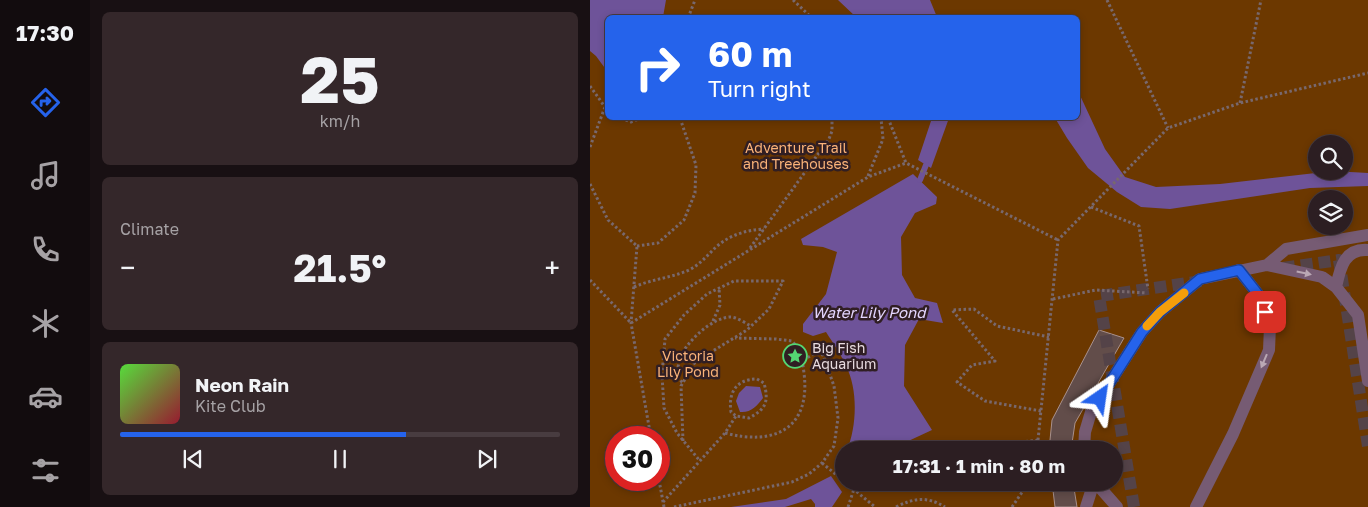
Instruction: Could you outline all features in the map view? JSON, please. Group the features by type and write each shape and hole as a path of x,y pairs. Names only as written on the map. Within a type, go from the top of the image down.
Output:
{"street":[{"path":"1267,265 1286,249 1368,235"},
{"path":"1336,287 1341,264 1351,254 1360,249 1368,250"},
{"path":"1084,441 1091,412 1142,332 1160,312 1200,279 1239,270 1267,265 1322,277 1336,287 1358,316 1368,381"},
{"path":"1196,507 1233,434 1269,350 1270,326 1261,298 1239,270"},
{"path":"1086,507 1092,491"},
{"path":"1103,491 1117,507"}],"path":[{"path":"689,15 695,0"},
{"path":"793,0 809,15"},
{"path":"1107,0 1168,128"},
{"path":"1240,103 1261,0"},
{"path":"1030,441 1039,440 1058,240 1168,128 1240,103 1368,73"},
{"path":"590,86 605,105"},
{"path":"590,147 605,109"},
{"path":"637,246 658,242 684,220 695,193 696,165 681,120"},
{"path":"748,251 829,139 832,131 832,120"},
{"path":"868,177 883,139 881,120"},
{"path":"889,120 906,163 1058,240"},
{"path":"631,323 868,177 906,163"},
{"path":"590,184 608,220 637,246"},
{"path":"1091,207 1139,226 1148,288"},
{"path":"634,286 650,280 674,276 691,269 717,246 734,235 764,228"},
{"path":"637,246 631,323 649,426"},
{"path":"590,280 631,323"},
{"path":"683,441 681,386 695,362 751,326 769,309 783,281 734,281 719,288 707,294 684,316 665,339 662,375 664,408 676,433 700,461"},
{"path":"713,322 720,305 719,288"},
{"path":"1053,300 1096,290 1147,293"},
{"path":"1042,411 985,402 958,382 972,365 995,361 952,310 974,309 997,326 1049,337"},
{"path":"677,376 680,358 694,337 713,322 731,317 751,326"},
{"path":"725,433 738,437 776,435 791,426 802,409 805,384 800,350 792,341 735,338"},
{"path":"674,507 792,482 809,474 822,463 834,446 838,418 834,386 823,355 816,353 802,361"},
{"path":"662,375 677,376 683,383"},
{"path":"756,379 764,383 768,396 761,412 749,418 736,416 731,412 730,402 734,390 744,380 756,379"},
{"path":"663,502 725,433 736,416"},
{"path":"822,463 835,474"},
{"path":"661,491 664,507"},
{"path":"848,507 853,491"},
{"path":"856,491 875,507"},
{"path":"1012,507 1023,491"},
{"path":"896,507 912,500 929,499 945,507"}],"green space":[{"path":"590,0 1368,0 1368,507 590,507"}],"water":[{"path":"590,0 666,0 663,15 605,15 605,68 590,51"},
{"path":"838,0 930,0 936,15 854,15"},
{"path":"1080,95 1105,149 1125,177 1156,187 1220,184 1308,174 1308,180 1353,180 1353,172 1368,173 1368,186 1310,188 1170,209 1141,207 1117,192 1088,168 1056,120 1080,120"},
{"path":"931,120 948,120 931,168 918,160"},
{"name":"Water Lily Pond","path":"913,174 937,197 936,204 915,213 901,237 902,275 915,298 937,303 943,323 919,319 905,345 904,386 932,430 908,441 850,441 853,430 855,408 850,375 842,357 826,332 813,336 803,332 803,324 826,294 837,252 823,247 803,245 801,239"},
{"path":"746,386 760,387 763,398 751,410 740,412 736,401 739,393"},
{"path":"831,476 835,482 835,491 842,492 832,507 815,507 811,499 785,507 731,507 786,499"}],"building":[{"path":"1099,330 1124,338 1075,423 1072,441 1050,441 1052,420"},
{"path":"1053,491 1074,491 1077,507 1055,507"}],"waterway":[{"path":"920,180 926,165"}],"tunnel":[{"path":"1283,268 1339,260 1368,446"},
{"path":"1134,507 1099,296 1201,281"}],"slow traffic":[{"path":"1147,326 1160,312 1184,293"}],"place":[{"name":"Big Fish Aquarium","path":"795,356"}],"route":[{"path":"1100,398 1142,332 1160,312 1200,279 1239,270 1261,298 1265,312"}],"park label":[{"name":"Adventure Trail and Treehouses","path":"796,156"},
{"name":"Victoria Lily Pond","path":"688,364"}]}
